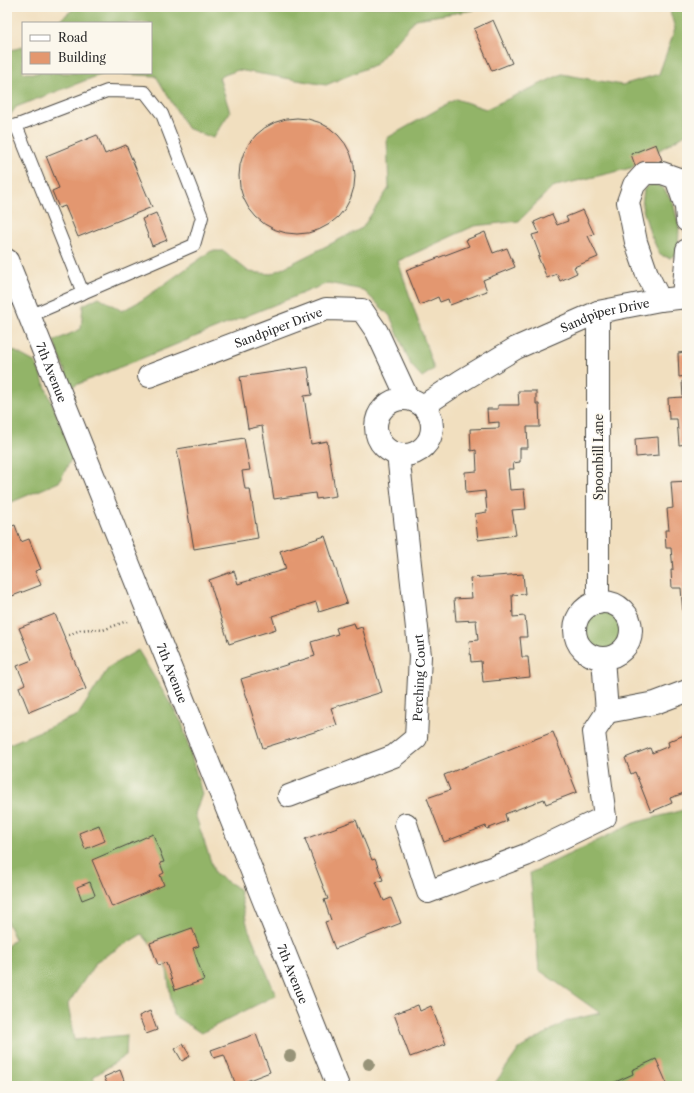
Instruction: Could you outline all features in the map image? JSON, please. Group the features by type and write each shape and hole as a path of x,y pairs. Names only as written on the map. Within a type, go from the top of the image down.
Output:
{"street":[{"path":"660,300 647,274 636,242 628,202 634,185 645,172 662,173 676,178 686,207 687,221"},
{"path":"685,297 687,250"},
{"name":"7th Avenue","path":"7,260 338,1086"},
{"name":"Sandpiper Drive","path":"149,376 326,309 362,310 377,332 416,403 429,414 432,423 431,433 427,442 421,449 403,455 394,453 386,448 380,441 376,432 378,414 390,402 399,399 416,403 461,381 516,348 598,312 660,300 685,297"},
{"name":"Spoonbill Lane","path":"598,312 598,603"},
{"name":"Perching Court","path":"289,796 394,756 416,738 420,656 398,454"},
{"path":"608,602 623,610 631,627 630,637 624,649 612,657 603,658 593,656 585,652 579,644 576,635 576,626 578,618 586,608 598,603 608,602"},
{"path":"406,824 428,892 526,855 605,817 594,732 607,712 603,658"},
{"path":"607,712 656,703 687,691"}],"lane":[{"path":"29,316 83,293 194,245 202,217 162,114 145,92 107,91 11,127 83,293"}],"path":[{"path":"69,635 80,630 103,630 148,612"}],"green space":[{"path":"76,7 474,7 474,10 416,19 376,64 326,85 238,70 219,77 230,112 213,138 187,128 156,76 122,74 152,74 152,22 57,22"},
{"path":"669,7 687,7 687,133 631,168 552,187 519,221 474,226 398,261 434,369 422,377 411,365 390,316 363,290 328,283 71,387 54,341 81,329 83,305 99,297 122,311 142,300 211,251 224,251 249,272 271,274 362,228 389,188 387,138 456,99 486,109 562,74 622,85 659,74 675,29"},
{"path":"22,46 22,74 102,74 16,107 7,120 7,51"},
{"path":"652,184 662,187 673,202 679,227 678,252 670,258 660,255 650,233 642,206 644,189"},
{"path":"7,347 36,363 73,456 59,482 7,504"},
{"path":"600,609 608,609 620,615 626,627 626,635 620,647 608,653 600,653 588,647 582,635 582,627 588,615"},
{"path":"138,650 182,723 202,794 195,814 215,874 239,889 248,928 276,995 201,1033 173,1015 166,963 142,934 97,961 68,1004 74,1040 127,1035 126,1055 93,1077 97,1086 7,1086 7,946 15,939 7,922 7,745 78,715 109,667"},
{"path":"687,809 687,1086 493,1086 519,1049 567,1021 600,1013 539,970 530,873 634,823"}],"building":[{"path":"493,20 512,63 492,71 474,29"},
{"path":"297,118 319,122 338,135 351,154 355,176 351,198 338,217 319,230 297,234 275,230 256,217 243,198 239,176 243,154 256,135 275,122"},
{"path":"97,135 105,154 126,145 152,207 78,237 65,206 59,208 52,191 59,188 46,156"},
{"path":"656,144 662,160 637,171 631,154"},
{"path":"583,210 594,234 588,236 598,257 574,267 577,273 560,281 557,274 547,278 538,257 540,256 532,235 539,233 534,222 552,214 557,225 568,221 566,217"},
{"path":"156,213 167,240 152,246 142,219"},
{"path":"485,232 493,253 507,248 515,267 483,280 487,291 450,305 448,299 440,302 438,297 420,305 406,270 469,246 466,240"},
{"path":"687,352 687,376 679,377 678,353"},
{"path":"308,367 312,395 304,396 311,444 327,441 336,496 316,499 315,493 274,499 262,426 248,429 240,377"},
{"path":"687,380 687,444 679,445 677,419 669,419 668,398 683,397 682,381"},
{"path":"518,391 536,391 536,404 539,404 540,427 527,427 528,448 520,448 520,462 513,463 514,469 508,469 510,490 524,489 526,509 512,510 516,535 478,540 475,514 487,512 485,491 466,493 465,472 477,471 476,450 471,451 470,429 499,428 499,422 488,423 487,409 498,409 498,405 519,405"},
{"path":"658,437 659,455 636,457 635,439"},
{"path":"244,438 250,470 242,471 245,489 250,489 258,538 194,549 177,449"},
{"path":"687,481 687,613 683,613 681,588 672,588 671,570 673,570 671,548 666,548 665,530 669,530 667,509 673,508 671,482"},
{"path":"15,525 21,542 29,539 41,569 35,571 41,585 7,598 7,528"},
{"path":"325,536 347,603 319,612 316,602 272,616 276,629 229,644 209,580 234,571 238,584 286,569 280,551"},
{"path":"523,574 525,594 512,595 513,617 525,616 527,637 520,637 522,657 528,657 530,677 483,682 481,661 471,662 469,641 478,640 476,620 456,621 454,599 472,598 470,578"},
{"path":"55,614 86,689 29,712 19,687 25,684 17,666 32,660 19,628"},
{"path":"354,623 356,629 362,627 382,692 331,708 337,725 263,748 241,679 315,656 311,642 338,634 336,628"},
{"path":"553,732 577,792 546,804 544,799 505,814 507,821 487,829 486,826 444,842 427,798 450,790 444,775"},
{"path":"684,735 687,740 687,792 670,798 672,803 651,812 635,772 631,774 625,758 650,748 652,753 669,746 668,742"},
{"path":"356,820 372,860 375,859 383,880 376,882 384,901 391,898 401,923 335,949 325,922 331,920 324,900 328,899 305,839"},
{"path":"99,825 105,841 85,849 79,833"},
{"path":"153,834 164,862 160,863 164,873 160,875 164,885 112,907 92,860"},
{"path":"90,882 95,895 82,900 77,887"},
{"path":"192,928 199,946 193,948 204,980 175,990 166,963 158,965 150,943"},
{"path":"418,1005 420,1011 431,1006 446,1044 410,1057 394,1014"},
{"path":"150,1011 157,1030 146,1034 139,1016"},
{"path":"256,1034 270,1072 236,1085 224,1055 214,1058 211,1050"},
{"path":"183,1044 190,1056 182,1061 175,1049"},
{"path":"656,1059 668,1086 611,1086 611,1084 633,1074 632,1070"},
{"path":"120,1070 126,1086 108,1086 104,1077"}]}
